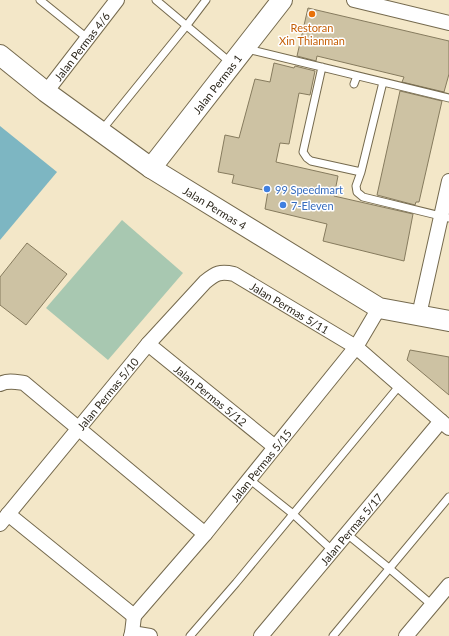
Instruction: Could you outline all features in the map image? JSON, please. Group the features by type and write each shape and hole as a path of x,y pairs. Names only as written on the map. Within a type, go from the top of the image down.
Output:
{"street":[{"name":"Jalan Permas 4/6","path":"46,92 116,0"},
{"name":"Jalan Permas 1","path":"151,168 233,65 282,0"},
{"path":"354,0 449,23"},
{"name":"Jalan Permas 4","path":"0,56 46,92 151,168 380,308 449,321"},
{"path":"419,315 445,217 449,181"},
{"name":"Jalan Permas 5/10","path":"4,519 148,344 205,282 214,275 223,272"},
{"name":"Jalan Permas 5/11","path":"223,272 234,274 356,347 445,424"},
{"name":"Jalan Permas 5/15","path":"134,616 205,534 356,347 380,308"},
{"name":"Jalan Permas 5/12","path":"148,344 275,447"},
{"path":"0,384 11,381 24,383 205,534"},
{"name":"Jalan Permas 5/17","path":"260,636 332,550 445,424"},
{"path":"4,519 134,616 131,634 150,636"},
{"path":"406,636 449,585"}],"lane":[{"path":"40,0 87,38"},
{"path":"156,0 233,65"},
{"path":"101,131 206,0"},
{"path":"245,49 449,98"},
{"path":"322,67 303,152 304,155 311,161 361,172"},
{"path":"354,84 357,76"},
{"path":"383,82 356,189 360,195 445,217"},
{"path":"190,636 400,385"},
{"path":"249,479 293,514 332,550"},
{"path":"333,636 449,497"},
{"path":"347,534 432,605"}],"green space":[{"path":"122,220 183,273 108,360 46,308"}],"water":[{"path":"0,126 57,172 0,240"}],"building":[{"path":"308,8 449,41 449,74 444,92 402,82 404,77 317,56 316,61 297,56"},
{"path":"274,63 315,71 310,95 299,93 289,144 280,143 276,162 338,176 334,196 413,214 404,261 323,241 327,224 265,209 268,191 232,183 234,175 218,172 225,135 239,138 255,79 270,82"},
{"path":"400,91 442,101 419,202 416,202 415,205 377,195"},
{"path":"27,243 67,274 26,325 0,305 0,277"},
{"path":"410,350 449,357 449,395 407,360"}],"place":[{"name":"Restoran Xin Thianman","path":"312,14"},
{"name":"99 Speedmart","path":"267,189"},
{"name":"7-Eleven","path":"283,205"}]}
